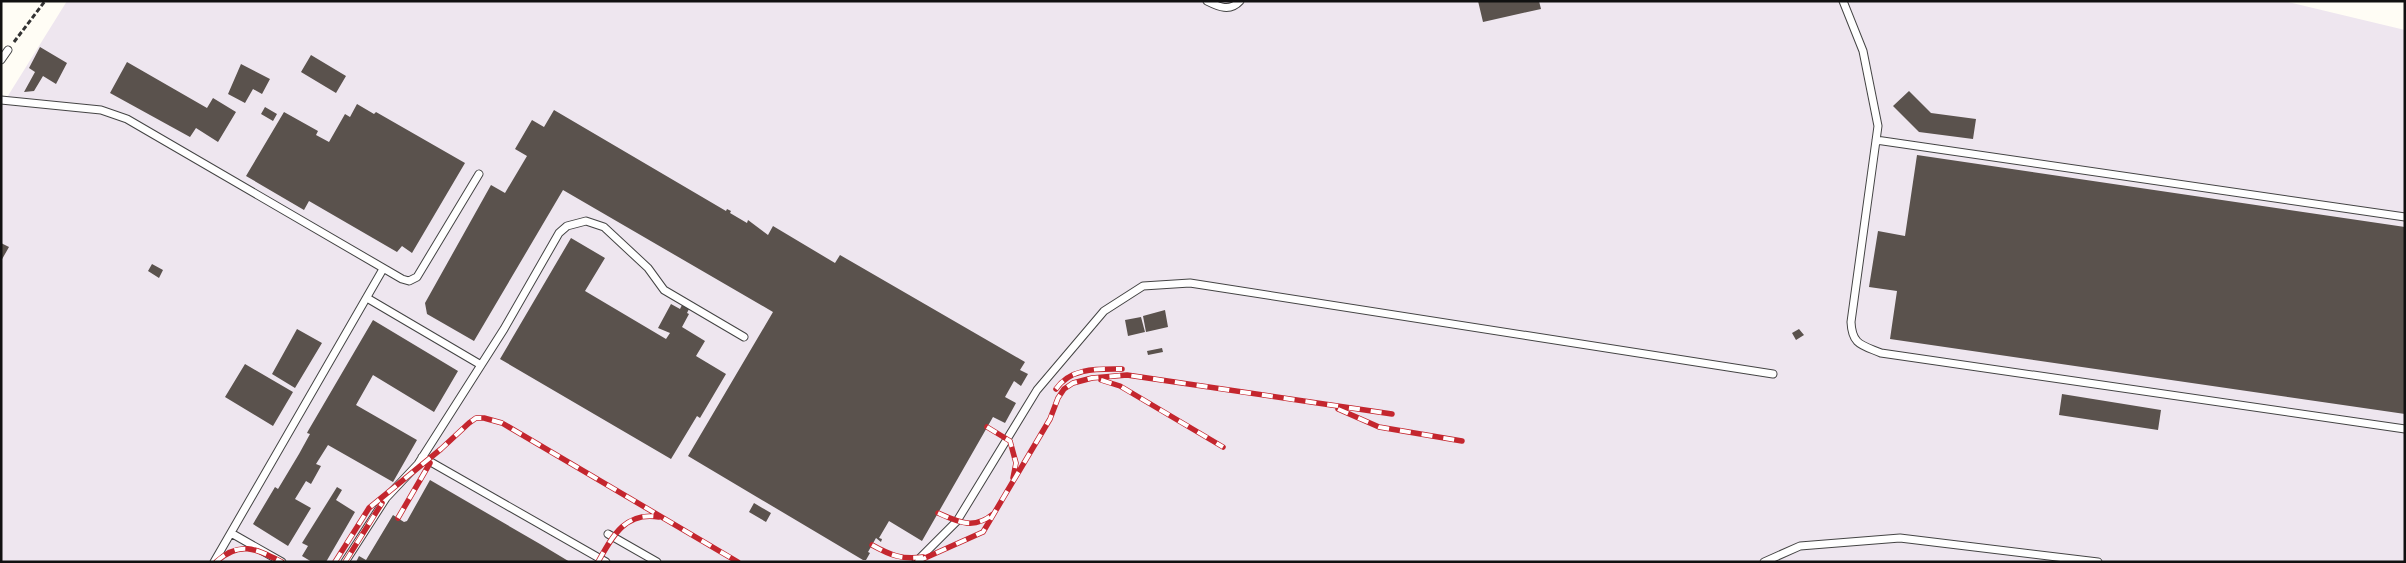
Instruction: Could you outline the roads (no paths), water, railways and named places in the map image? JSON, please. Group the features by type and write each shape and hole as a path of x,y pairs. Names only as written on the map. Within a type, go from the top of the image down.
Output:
{"lane":[{"path":"1206,1 1224,8 1233,8 1240,1"},
{"path":"1843,1 1863,51 1878,126 1851,322 1852,335 1860,345 1881,352 2405,430"},
{"path":"1,60 8,50"},
{"path":"1,100 101,110 127,119 383,269 409,281 417,277 479,174"},
{"path":"1876,140 2405,218"},
{"path":"345,562 386,498 407,478 422,456 481,365 559,233 567,226 586,221 604,227 648,268 664,290 744,338"},
{"path":"214,562 383,269"},
{"path":"916,562 957,522 1037,390 1104,311 1143,286 1190,283 1773,374"},
{"path":"366,298 481,365"},
{"path":"422,456 606,562"},
{"path":"231,533 282,562"},
{"path":"608,534 658,562"},
{"path":"1764,562 1800,546 1900,538 2098,562"}],"railway":[{"path":"1056,389 1062,382 1077,373 1122,369"},
{"path":"916,562 983,532 1050,419 1058,398 1064,389 1073,383 1092,378 1127,375 1392,414"},
{"path":"1101,380 1120,386 1223,447"},
{"path":"1338,409 1379,427 1462,441"},
{"path":"335,562 369,508 476,418 484,418 502,423 738,562"},
{"path":"987,427 1010,441 1016,463 1013,478"},
{"path":"398,518 430,463"},
{"path":"345,562 382,503"},
{"path":"938,513 966,523 979,522 993,514"},
{"path":"598,562 614,535 628,522 647,516 659,517"},
{"path":"872,545 896,556 909,558 923,557"},
{"path":"216,562 225,555 241,549 256,550 282,562"}]}
